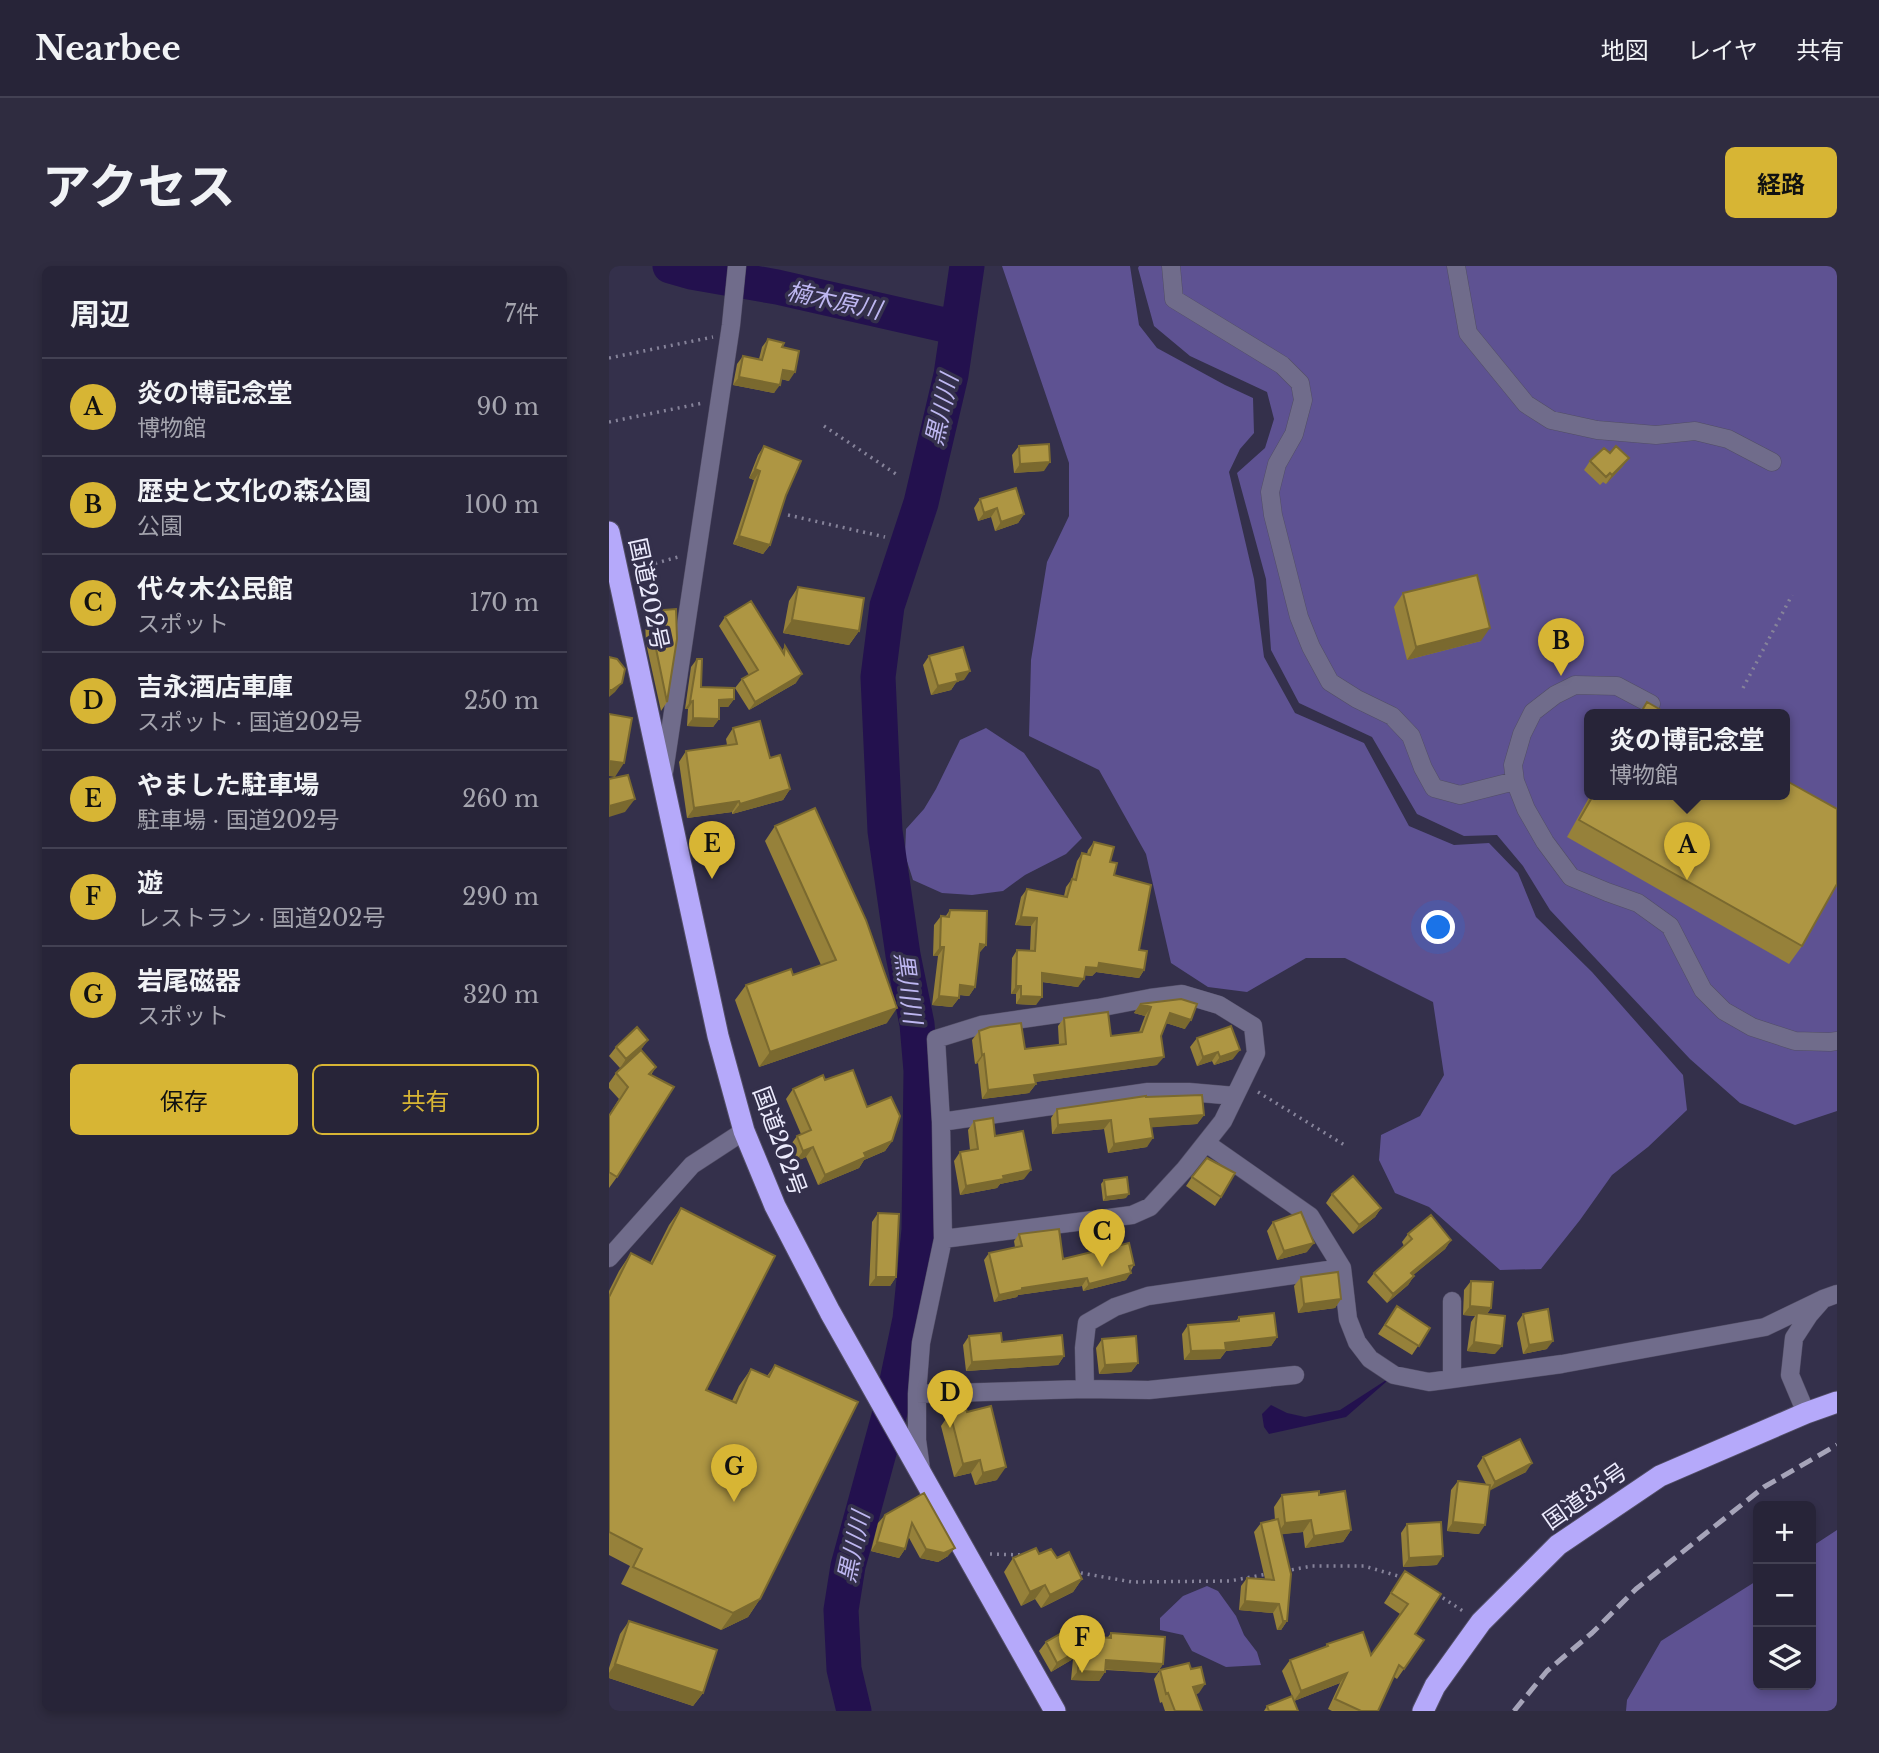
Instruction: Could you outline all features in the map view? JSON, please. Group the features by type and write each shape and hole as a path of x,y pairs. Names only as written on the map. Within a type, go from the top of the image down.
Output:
{"highway":[{"name":"国道202号","path":"609,532 718,1036 744,1131 775,1206 870,1386 1055,1711"},
{"name":"国道35号","path":"1423,1711 1435,1686 1481,1622 1558,1545 1660,1476 1837,1402"}],"street":[{"path":"662,781 725,330 737,266"},
{"path":"1171,266 1174,299 1282,365 1300,383 1303,400 1294,434 1277,464 1270,492 1273,515 1299,617 1330,682 1392,716 1411,736 1434,788 1460,795 1515,782"},
{"path":"1456,266 1468,333 1526,404 1551,421 1597,430 1656,435 1695,430 1728,439 1772,463"},
{"path":"1651,704 1617,685 1574,685 1533,712 1522,734 1513,765 1515,782 1526,809 1545,842 1571,877 1639,903 1670,926 1703,990 1724,1011 1752,1027 1795,1041 1837,1041"},
{"path":"921,1473 916,1440 921,1343 943,1239 936,1039 981,1025 1182,994 1219,1005 1253,1026 1257,1053 1223,1121 1150,1208 1132,1215 943,1239"},
{"path":"941,1122 1148,1092 1235,1096"},
{"path":"609,1258 692,1165 744,1131"},
{"path":"1206,1143 1310,1216 1342,1268 1348,1320 1357,1342 1370,1359 1403,1378 1429,1382 1562,1364 1765,1327 1830,1296"},
{"path":"1085,1389 1084,1348 1087,1323 1115,1307 1149,1296 1342,1268"},
{"path":"1806,1413 1790,1375 1794,1338 1809,1315 1830,1296"},
{"path":"1452,1301 1452,1379"},
{"path":"917,1394 1085,1389 1149,1391 1295,1375"}],"path":[{"path":"609,358 725,330"},
{"path":"609,422 708,402"},
{"path":"824,426 899,476"},
{"path":"788,514 885,537"},
{"path":"633,569 683,555"},
{"path":"1742,688 1792,595"},
{"path":"1253,1089 1346,1146"},
{"path":"966,1554 1030,1556"},
{"path":"1285,1571 1312,1566 1364,1566 1416,1582"},
{"path":"1073,1568 1081,1573 1132,1582 1230,1581 1271,1574"},
{"path":"1427,1588 1481,1622"}],"shaded area":[{"path":"1002,266 1130,266 1139,325 1157,348 1253,398 1254,433 1240,449 1229,472 1254,579 1264,657 1295,713 1364,743 1409,826 1454,845 1489,843 1518,873 1536,917 1592,972 1683,1075 1687,1110 1648,1147 1612,1175 1541,1269 1500,1270 1429,1207 1395,1193 1379,1160 1381,1135 1420,1116 1444,1075 1433,1002 1345,958 1306,958 1247,992 1208,987 1171,963 1146,854 1099,770 1029,736 1031,660 1047,562 1069,516 1069,463"},
{"path":"1139,266 1837,266 1837,1111 1795,1125 1740,1103 1690,1059 1550,910 1523,866 1497,835 1464,836 1417,814 1372,737 1299,703 1271,650 1266,579 1237,473 1265,448 1274,419 1267,392 1190,356 1154,326"},
{"path":"986,728 1024,753 1082,838 1066,854 1025,875 1003,891 972,895 942,893 913,880 905,855 906,829 924,809 960,740"},
{"path":"1394,1375 1346,1417 1269,1434 1264,1427 1262,1414 1271,1405 1287,1413 1305,1417 1340,1410"},
{"path":"1837,1530 1837,1711 1626,1711 1627,1700 1661,1641 1753,1583 1753,1690 1816,1690 1816,1544"},
{"path":"1207,1586 1218,1591 1236,1616 1244,1635 1257,1652 1261,1665 1226,1667 1192,1651 1183,1635 1160,1630 1160,1618 1183,1596"}],"building":[{"path":"768,339 784,343 782,347 799,351 795,372 783,370 780,385 739,377 743,356 762,360"},
{"path":"1049,444 1050,462 1020,464 1019,446"},
{"path":"764,446 801,461 786,495 770,545 739,536 760,471 755,469"},
{"path":"1616,446 1629,458 1612,475 1610,473 1606,477 1590,461 1604,448 1610,453"},
{"path":"1016,488 1024,514 1001,522 997,508 984,513 980,499"},
{"path":"1477,575 1490,628 1416,647 1403,593"},
{"path":"798,587 864,598 859,631 792,620"},
{"path":"751,601 784,654 785,646 802,674 755,702 742,679 758,670 725,617"},
{"path":"676,609 677,639 667,702 651,611"},
{"path":"963,647 970,671 956,674 958,681 938,686 929,656"},
{"path":"609,657 617,659 625,669 622,683 612,690 609,690"},
{"path":"697,659 702,659 701,687 734,688 734,699 719,700 719,719 693,718 693,701 690,702"},
{"path":"1647,702 1659,709 1643,709"},
{"path":"609,714 632,718 624,763 609,761"},
{"path":"760,721 770,758 780,755 790,789 740,804 739,801 694,808 686,751 737,744 733,728"},
{"path":"628,775 635,799 609,806 609,779"},
{"path":"1790,783 1837,809 1837,884 1802,946 1579,820 1591,800 1790,800"},
{"path":"815,808 866,920 897,1008 770,1052 746,985 791,969 793,975 836,960 775,826"},
{"path":"1094,842 1114,847 1110,862 1117,863 1114,875 1151,885 1139,950 1147,951 1144,970 1099,963 1098,968 1086,967 1084,979 1042,973 1042,997 1021,996 1021,986 1016,986 1017,950 1035,951 1037,918 1021,917 1027,889 1067,897 1072,879 1076,880 1082,853 1090,855"},
{"path":"950,910 987,911 986,945 980,944 975,987 960,985 959,998 939,996 944,947 940,947 941,916 949,917"},
{"path":"1181,999 1197,1004 1191,1020 1170,1013 1161,1036 1164,1057 1034,1075 1036,1084 988,1090 979,1031 1021,1023 1025,1049 1066,1044 1064,1018 1108,1012 1111,1036 1142,1032 1151,1007 1140,1004"},
{"path":"1231,1026 1240,1050 1220,1057 1218,1052 1203,1057 1197,1038"},
{"path":"637,1027 648,1040 626,1059 616,1047"},
{"path":"641,1050 656,1067 649,1074 674,1087 617,1177 609,1172 609,1116 628,1087 616,1073"},
{"path":"853,1070 867,1107 891,1097 900,1116 892,1141 864,1153 866,1157 825,1175 813,1147 803,1151 797,1136 811,1130 793,1089 823,1075 825,1080"},
{"path":"1202,1095 1204,1115 1150,1119 1153,1138 1114,1144 1111,1120 1058,1125 1057,1109 1146,1096"},
{"path":"993,1118 995,1136 1023,1131 1031,1170 1003,1176 1004,1179 966,1186 960,1152 978,1149 974,1121"},
{"path":"1207,1158 1235,1173 1221,1197 1192,1177"},
{"path":"1353,1176 1381,1208 1359,1225 1332,1194"},
{"path":"1127,1177 1129,1194 1106,1197 1104,1180"},
{"path":"681,1208 775,1256 706,1390 736,1403 751,1369 769,1377 775,1365 858,1402 760,1599 733,1613 633,1567 642,1549 609,1532 609,1297 631,1253 652,1264"},
{"path":"1301,1212 1314,1243 1284,1251 1273,1222"},
{"path":"878,1213 899,1214 896,1277 876,1277"},
{"path":"1431,1215 1451,1240 1411,1273 1414,1276 1393,1294 1374,1273 1412,1239 1408,1234"},
{"path":"1059,1229 1063,1259 1129,1243 1134,1265 1129,1266 1131,1273 1089,1284 1087,1278 1022,1288 999,1295 989,1253 1022,1246 1019,1234"},
{"path":"1338,1272 1341,1299 1304,1304 1301,1277"},
{"path":"1471,1281 1493,1282 1491,1308 1470,1306"},
{"path":"1397,1306 1430,1328 1419,1346 1385,1325"},
{"path":"1548,1309 1553,1341 1529,1345 1523,1314"},
{"path":"1274,1313 1277,1337 1225,1343 1226,1350 1191,1351 1188,1325 1239,1321 1239,1317"},
{"path":"1477,1313 1505,1316 1502,1346 1474,1342"},
{"path":"1001,1333 1002,1342 1062,1335 1064,1356 972,1362 969,1336"},
{"path":"1136,1336 1138,1363 1105,1365 1102,1339"},
{"path":"991,1406 1006,1467 983,1473 980,1460 963,1464 950,1413"},
{"path":"1520,1439 1532,1463 1495,1482 1483,1457"},
{"path":"1458,1481 1490,1485 1485,1525 1453,1522"},
{"path":"1319,1491 1319,1495 1345,1491 1351,1530 1314,1536 1311,1520 1285,1523 1282,1495"},
{"path":"924,1493 955,1548 944,1553 926,1549 912,1523 905,1549 877,1542 885,1515"},
{"path":"1278,1519 1291,1574 1287,1621 1283,1621 1279,1604 1245,1601 1247,1578 1274,1580 1261,1523"},
{"path":"1441,1522 1443,1556 1409,1558 1407,1524"},
{"path":"1036,1548 1039,1554 1051,1549 1057,1558 1069,1552 1082,1579 1050,1595 1045,1585 1030,1592 1013,1558"},
{"path":"1405,1571 1441,1594 1415,1634 1424,1640 1404,1669 1399,1665 1378,1711 1361,1711 1335,1699 1347,1673 1301,1691 1290,1660 1363,1632 1371,1655 1408,1604 1391,1593"},
{"path":"629,1621 717,1650 703,1693 615,1664"},
{"path":"1111,1633 1165,1637 1163,1664 1106,1660 1105,1672 1078,1671 1079,1650 1057,1663 1046,1642 1060,1634 1111,1638"},
{"path":"1189,1663 1191,1669 1201,1667 1205,1684 1193,1687 1202,1711 1175,1711 1168,1693 1166,1694 1160,1670"},
{"path":"1292,1696 1298,1711 1269,1711 1267,1706"}],"waterway":[{"name":"楠木原川","path":"670,266 958,328"},
{"name":"黒川川","path":"854,1711 844,1669 841,1610 848,1566 892,1405 910,1319 919,1230 921,1071 917,1024 903,955 885,831 878,677 887,606 921,503 951,375 967,266"}],"railway":[{"path":"1514,1711 1547,1671 1592,1633 1636,1589 1764,1487 1837,1445"}],"place":[{"name":"歴史と文化の森公園","path":"1561,676"},
{"name":"やました駐車場","path":"712,879"},
{"name":"炎の博記念堂","path":"1687,880"},
{"name":"代々木公民館","path":"1102,1267"},
{"name":"吉永酒店車庫","path":"950,1428"},
{"name":"岩尾磁器","path":"734,1502"},
{"name":"遊","path":"1082,1673"}]}
